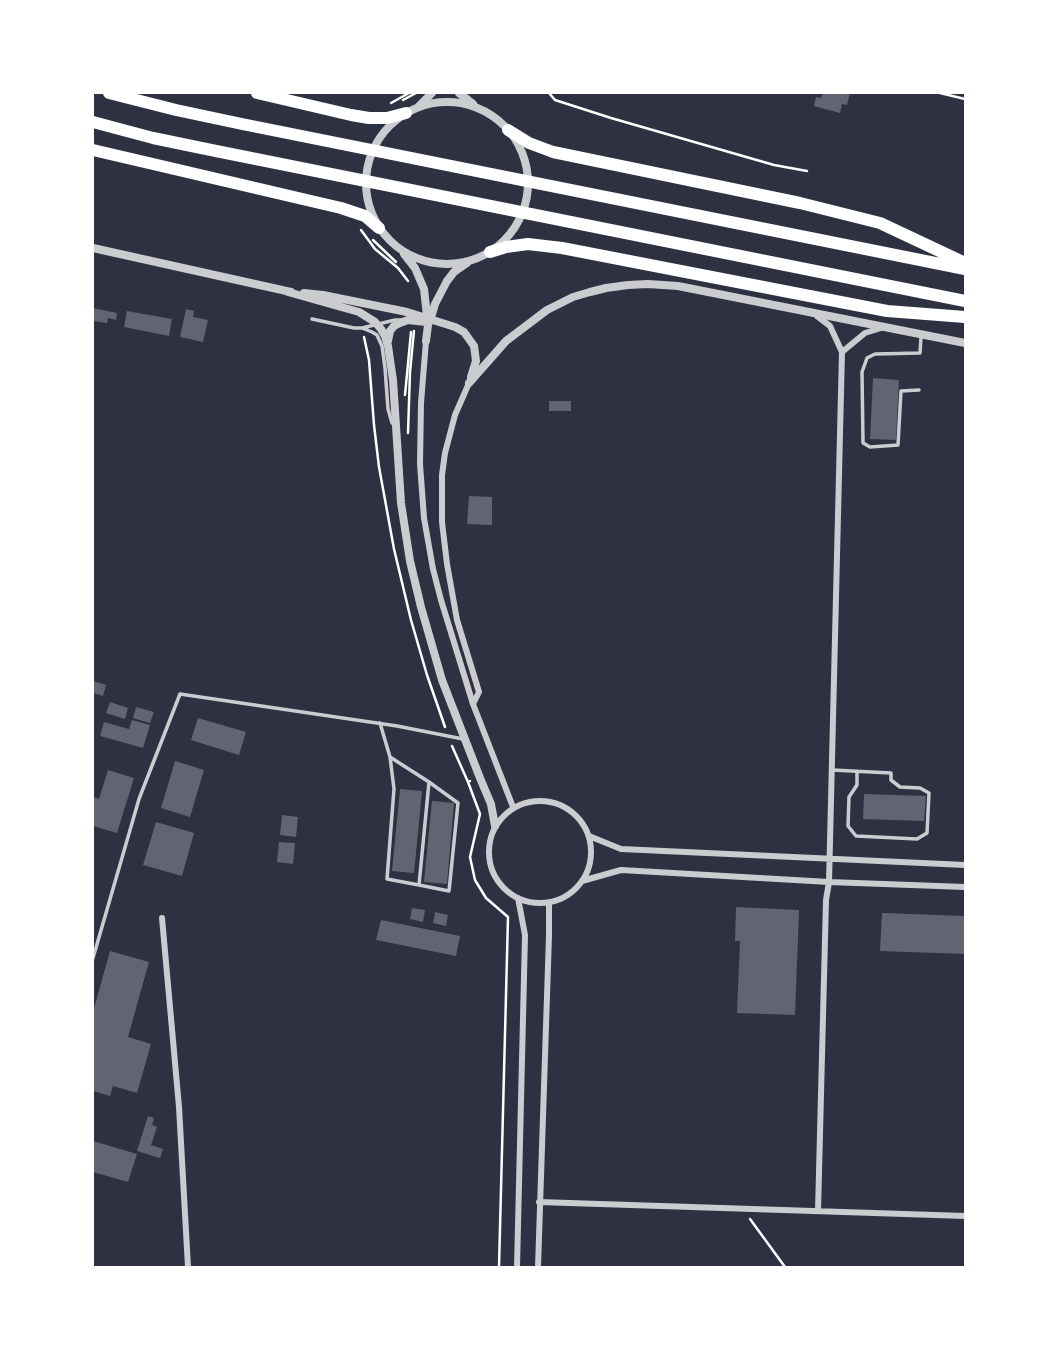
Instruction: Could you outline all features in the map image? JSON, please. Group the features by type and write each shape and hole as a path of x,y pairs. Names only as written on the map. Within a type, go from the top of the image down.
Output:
{"highway":[{"path":"109,93 242,124 965,269"},
{"path":"257,93 369,118 387,118 410,111"},
{"path":"93,122 227,154 965,301"},
{"path":"508,130 528,143 553,152 800,203 880,223 965,263"},
{"path":"93,150 300,197 356,213 371,220 379,228"},
{"path":"490,252 528,244 562,248 887,311 965,317"}],"street":[{"path":"432,93 385,130 373,148 365,179 368,202 379,228 403,252 417,259 439,264 469,261 499,246 519,220 527,199 528,183 524,157 517,142 493,116 459,93"},
{"path":"410,111 447,102 478,108"},
{"path":"93,248 288,292 351,310 368,317 378,325 388,346 394,389 401,503 410,561 442,680 491,804 495,826"},
{"path":"403,252 431,303"},
{"path":"469,261 454,272 431,303 421,402 419,464 424,518 441,600 473,704 513,807"},
{"path":"469,383 498,349 536,317 573,297 606,288 648,284 678,286 965,343"},
{"path":"288,292 323,295 407,312 464,332 474,346 477,361 455,415 442,475 442,522 447,564 457,620 479,692 473,704"},
{"path":"810,312 831,326 842,352 830,859 826,900 818,1211"},
{"path":"388,346 390,331 394,326 408,320 443,324"},
{"path":"842,352 869,331 888,328"},
{"path":"537,801 553,802 568,809 581,821 589,836 589,867 582,881 562,898 538,903 518,898 504,888 494,875 489,859 489,842 495,826 513,807 537,801"},
{"path":"589,836 621,849 965,865"},
{"path":"582,881 621,870 965,887"},
{"path":"517,1267 525,935 518,898"},
{"path":"538,1267 549,902"},
{"path":"162,918 179,1107 188,1267"},
{"path":"539,1202 965,1216"}],"lane":[{"path":"312,319 354,328 408,320"},
{"path":"362,328 377,335 382,346 388,409 397,441"},
{"path":"919,390 901,391 898,445 870,447 863,443 862,372 867,358 875,354 920,353 921,334"},
{"path":"93,958 139,799 180,694 380,723 465,740"},
{"path":"380,723 390,757 394,789 387,879 449,891 458,803 390,757"},
{"path":"832,770 857,771 891,773 891,780 900,787 920,788 929,793 927,833 917,839 856,836 848,826 849,797 857,785 857,771"},
{"path":"419,886 429,782"}],"path":[{"path":"549,93 555,100 611,118 774,165 807,171"},
{"path":"940,93 965,99"},
{"path":"356,213 359,226 370,243 412,284"},
{"path":"405,433 410,338"},
{"path":"742,1208 785,1267"}],"building":[{"path":"823,93 850,93 847,105 842,104 840,113 814,106 816,97 821,98"},
{"path":"93,308 117,313 116,320 108,318 107,323 93,321"},
{"path":"186,309 194,311 193,317 208,320 203,342 180,337"},
{"path":"127,311 172,319 169,336 124,327"},
{"path":"873,378 899,380 896,440 870,439"},
{"path":"549,401 571,401 571,411 549,411"},
{"path":"469,496 492,497 492,525 467,524"},
{"path":"93,681 106,685 103,696 93,693"},
{"path":"110,702 128,708 125,719 106,713"},
{"path":"136,707 154,712 150,723 133,718"},
{"path":"198,718 246,732 239,755 191,740"},
{"path":"132,720 150,725 143,748 100,736 104,722 129,729"},
{"path":"175,761 204,770 190,817 161,808"},
{"path":"108,770 134,778 117,833 93,826 93,797 99,799"},
{"path":"400,789 422,791 414,873 392,871"},
{"path":"864,794 926,796 924,821 863,819"},
{"path":"432,801 454,803 447,884 424,882"},
{"path":"282,815 298,817 296,837 280,835"},
{"path":"156,822 194,833 182,876 143,865"},
{"path":"279,842 295,843 293,864 277,862"},
{"path":"736,907 799,910 795,1015 737,1013 740,941 735,941"},
{"path":"412,908 425,910 423,922 410,919"},
{"path":"435,912 448,915 446,926 433,923"},
{"path":"882,913 965,916 965,954 880,951"},
{"path":"381,920 460,936 456,956 376,940"},
{"path":"110,951 149,962 128,1037 151,1044 137,1093 113,1086 110,1096 93,1091 93,1012"},
{"path":"148,1116 154,1118 152,1125 157,1127 151,1145 163,1149 160,1158 137,1151"},
{"path":"93,1141 137,1154 128,1182 93,1172"}]}
